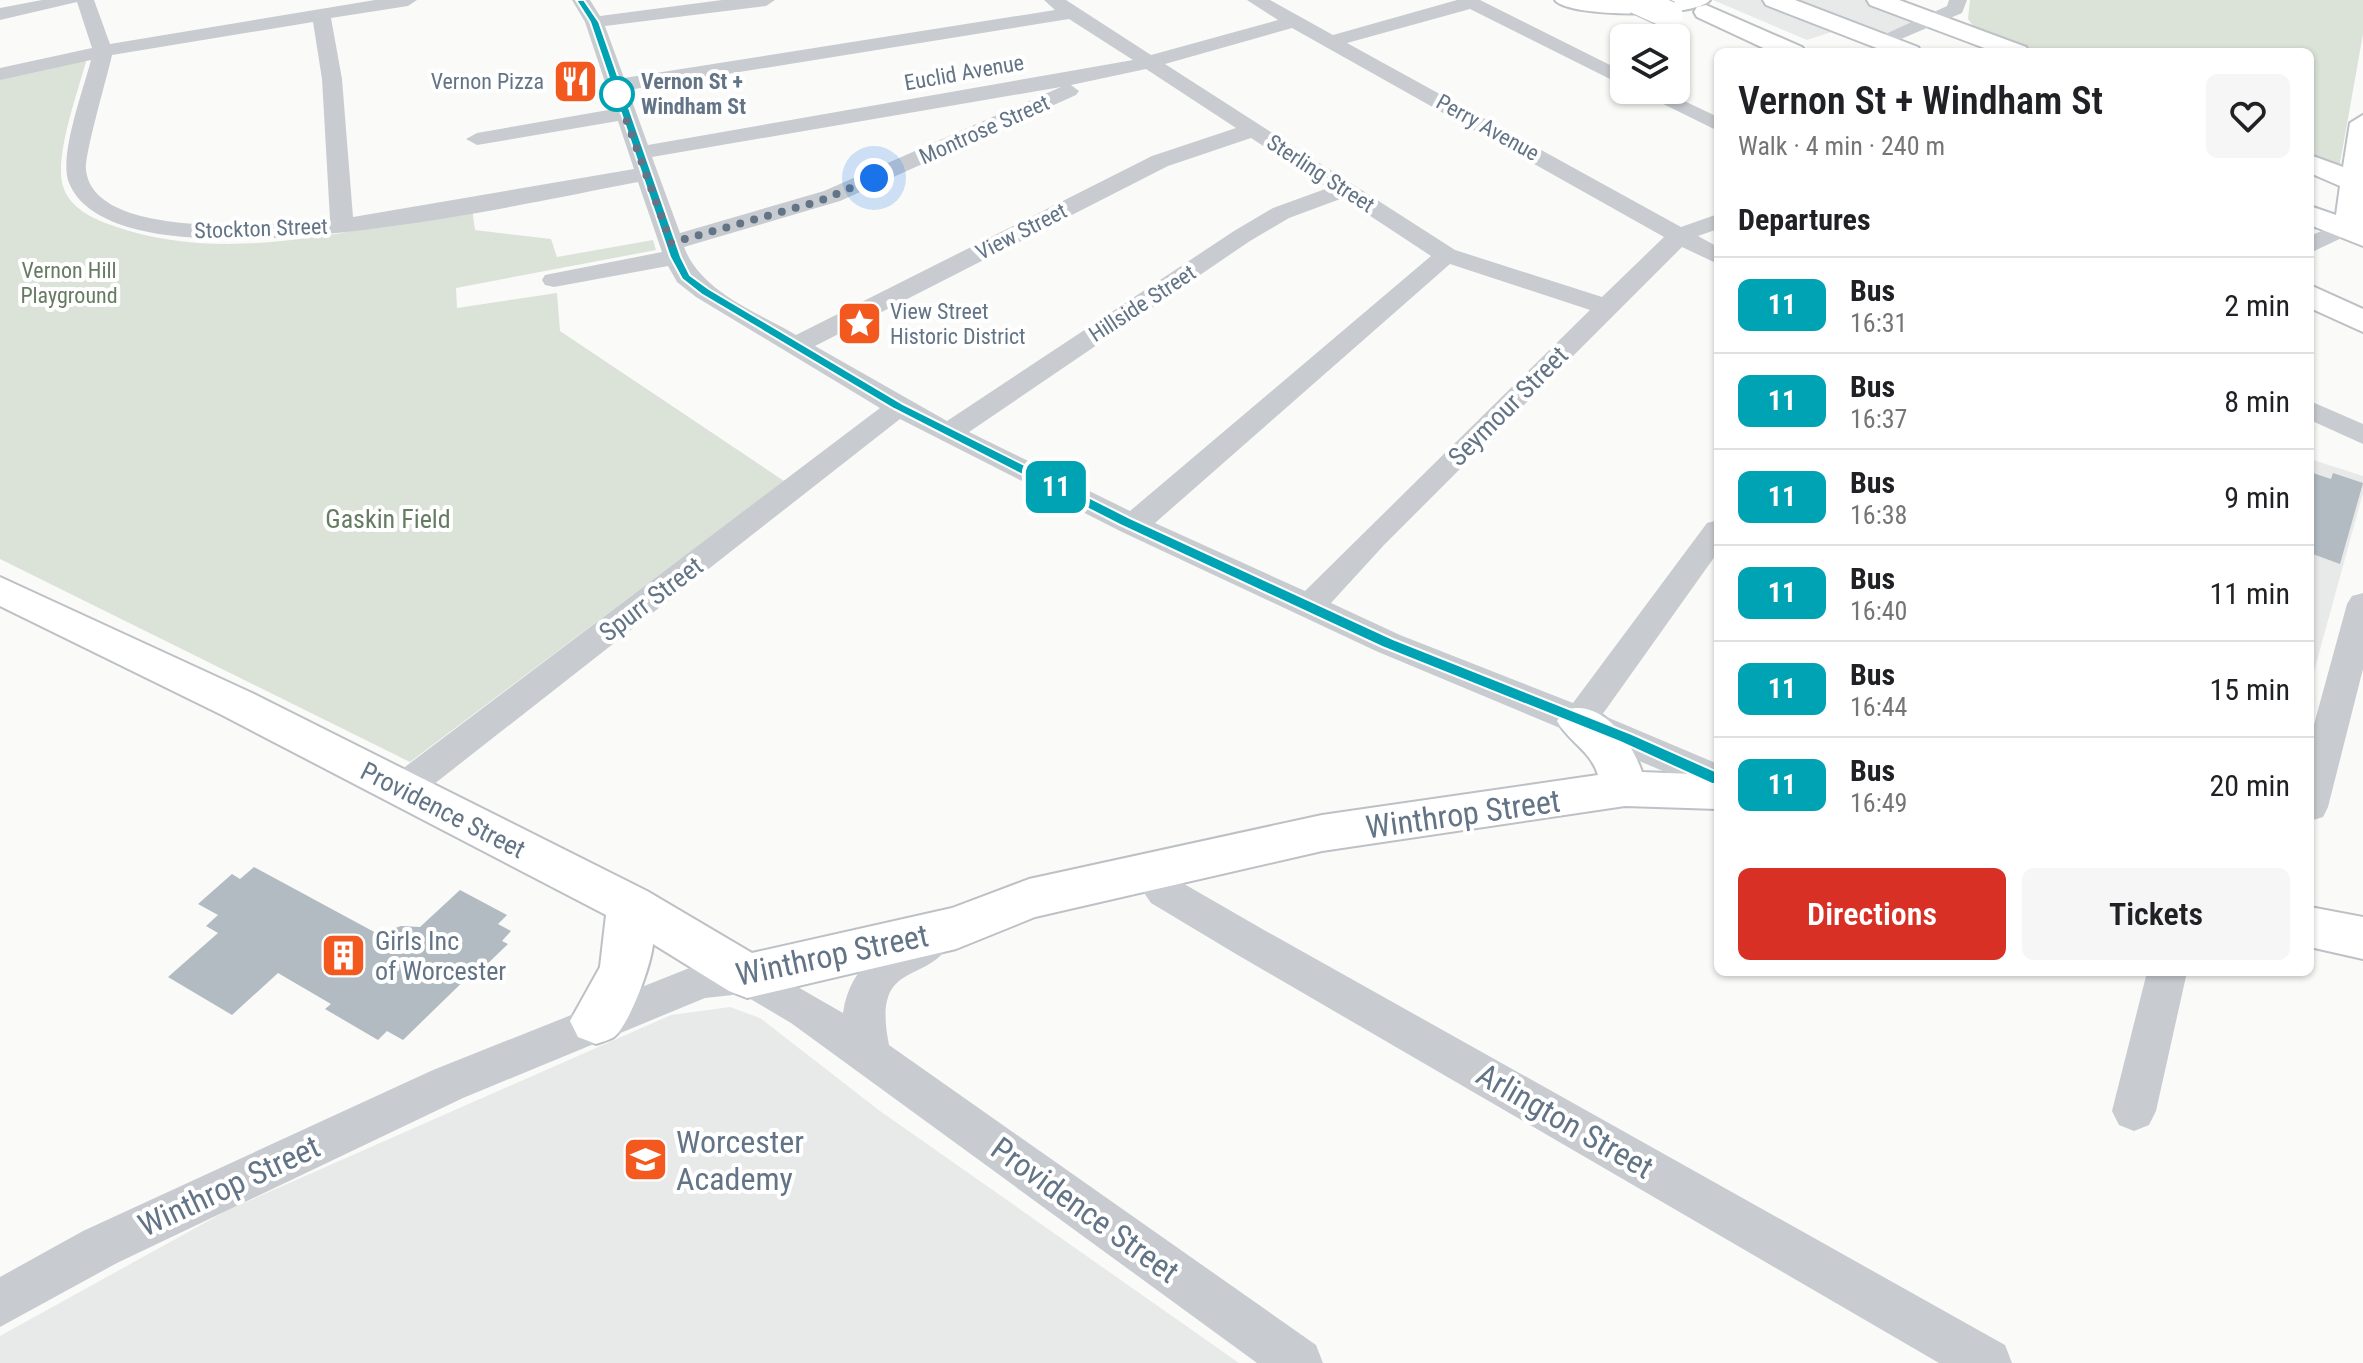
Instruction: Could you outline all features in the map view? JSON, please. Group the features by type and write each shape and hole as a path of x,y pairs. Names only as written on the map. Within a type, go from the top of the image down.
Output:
{"highway":[{"path":"1636,0 1674,8 1702,6 1785,48"},
{"path":"1674,8 1741,48"},
{"path":"2314,275 2363,296"},
{"path":"2314,296 2363,320"}],"main road":[{"path":"1566,0 1638,8 1702,6"},
{"path":"1774,0 1898,48"},
{"path":"1878,0 2006,48"},
{"path":"2353,233 2349,224 2359,183 2363,123"},
{"path":"2314,165 2359,183"},
{"path":"2314,217 2353,233"},
{"name":"Providence Street","path":"0,590 57,614 630,905 747,976"},
{"path":"1579,721 1613,751 1625,789"},
{"name":"Winthrop Street","path":"747,976 956,928 1029,899 1322,833 1625,789 1714,792"},
{"path":"596,1021 625,973 630,951 630,905"},
{"path":"2314,928 2363,938"}],"street":[{"path":"0,14 69,0"},
{"path":"85,0 103,51"},
{"path":"0,74 103,51 408,0"},
{"path":"766,0 588,11 641,164 686,277 705,292 898,407 1133,525 1438,664 1689,765 1714,778"},
{"name":"Perry Avenue","path":"1256,0 1714,255"},
{"path":"1880,41 1955,9 1958,0"},
{"path":"1332,41 1469,1 1501,9 1610,73"},
{"path":"614,86 1062,6"},
{"name":"Sterling Street","path":"1062,6 1446,255 1607,307"},
{"path":"321,15 332,79 342,225"},
{"name":"Euclid Avenue","path":"641,164 1113,72 1295,21"},
{"name":"Stockton Street","path":"103,51 75,169 82,188 95,203 123,218 182,231 248,233 342,225 641,164"},
{"path":"1599,68 1610,64"},
{"name":"Montrose Street","path":"554,280 674,250 832,196 1113,72"},
{"path":"1674,104 1714,123"},
{"path":"477,139 624,114"},
{"name":"View Street","path":"795,346 1160,161 1253,130"},
{"name":"Hillside Street","path":"948,433 1242,236 1281,213 1344,190"},
{"name":"Seymour Street","path":"1309,607 1373,538 1680,235 1714,222"},
{"path":"2314,245 2353,233"},
{"path":"1133,525 1318,369 1446,255"},
{"name":"Spurr Street","path":"402,789 898,407"},
{"path":"2314,411 2363,435"},
{"path":"1579,721 1714,535"},
{"path":"2314,792 2363,604"},
{"name":"Arlington Street","path":"1148,871 1165,892 1250,942 1987,1363"},
{"path":"870,1057 862,1014 867,991 874,980 907,954 956,928"},
{"name":"Winthrop Street","path":"0,1303 100,1247 270,1166 596,1021 702,981 747,976"},
{"name":"Providence Street","path":"747,976 806,1010 1298,1363"},
{"path":"2134,1111 2166,976"}],"shaded area":[{"path":"1713,0 1884,0 1933,18 1877,38 1847,27 1807,40"},
{"path":"2314,460 2363,476 2363,493 2314,671"},
{"name":"Worcester Academy","path":"730,1007 760,1018 880,1111 1239,1363 0,1363 0,1336 228,1210 671,1015"}],"green space":[{"path":"1970,0 2363,0 2363,34 2339,169 2314,159 2314,48 2023,48 1976,30 1968,19"},
{"name":"Gaskin Field","path":"87,58 64,143 61,177 67,196 77,207 111,225 155,237 199,243 245,244 337,234 472,208 475,230 551,239 557,257 653,240 656,250 456,288 457,308 557,293 560,331 784,481 410,762 0,559 0,77"}],"building":[{"path":"2314,473 2331,479 2333,473 2363,483 2340,564 2314,554"},
{"name":"Girls Inc of Worcester","path":"254,867 378,934 401,926 420,927 460,890 507,915 498,924 511,931 502,941 508,944 481,970 477,968 403,1040 387,1031 378,1040 325,1009 331,1004 278,973 232,1015 168,977 218,933 206,926 218,915 198,904 232,874 240,879"}],"bus line":[{"name":"11","path":"581,0 594,22 644,174 676,257 686,277 705,292 898,407 1125,521 1388,643 1626,738 1714,778"}],"place":[{"name":"Vernon Pizza","path":"575,81"},
{"name":"Vernon St + Windham St","path":"617,94"},
{"name":"View Street Historic District","path":"859,324"},
{"name":"Girls Inc of Worcester","path":"344,956"},
{"name":"Worcester Academy","path":"645,1160"}],"route":[{"path":"617,94 671,243 820,201 874,178"}],"park label":[{"name":"Vernon Hill Playground","path":"69,282"}]}
